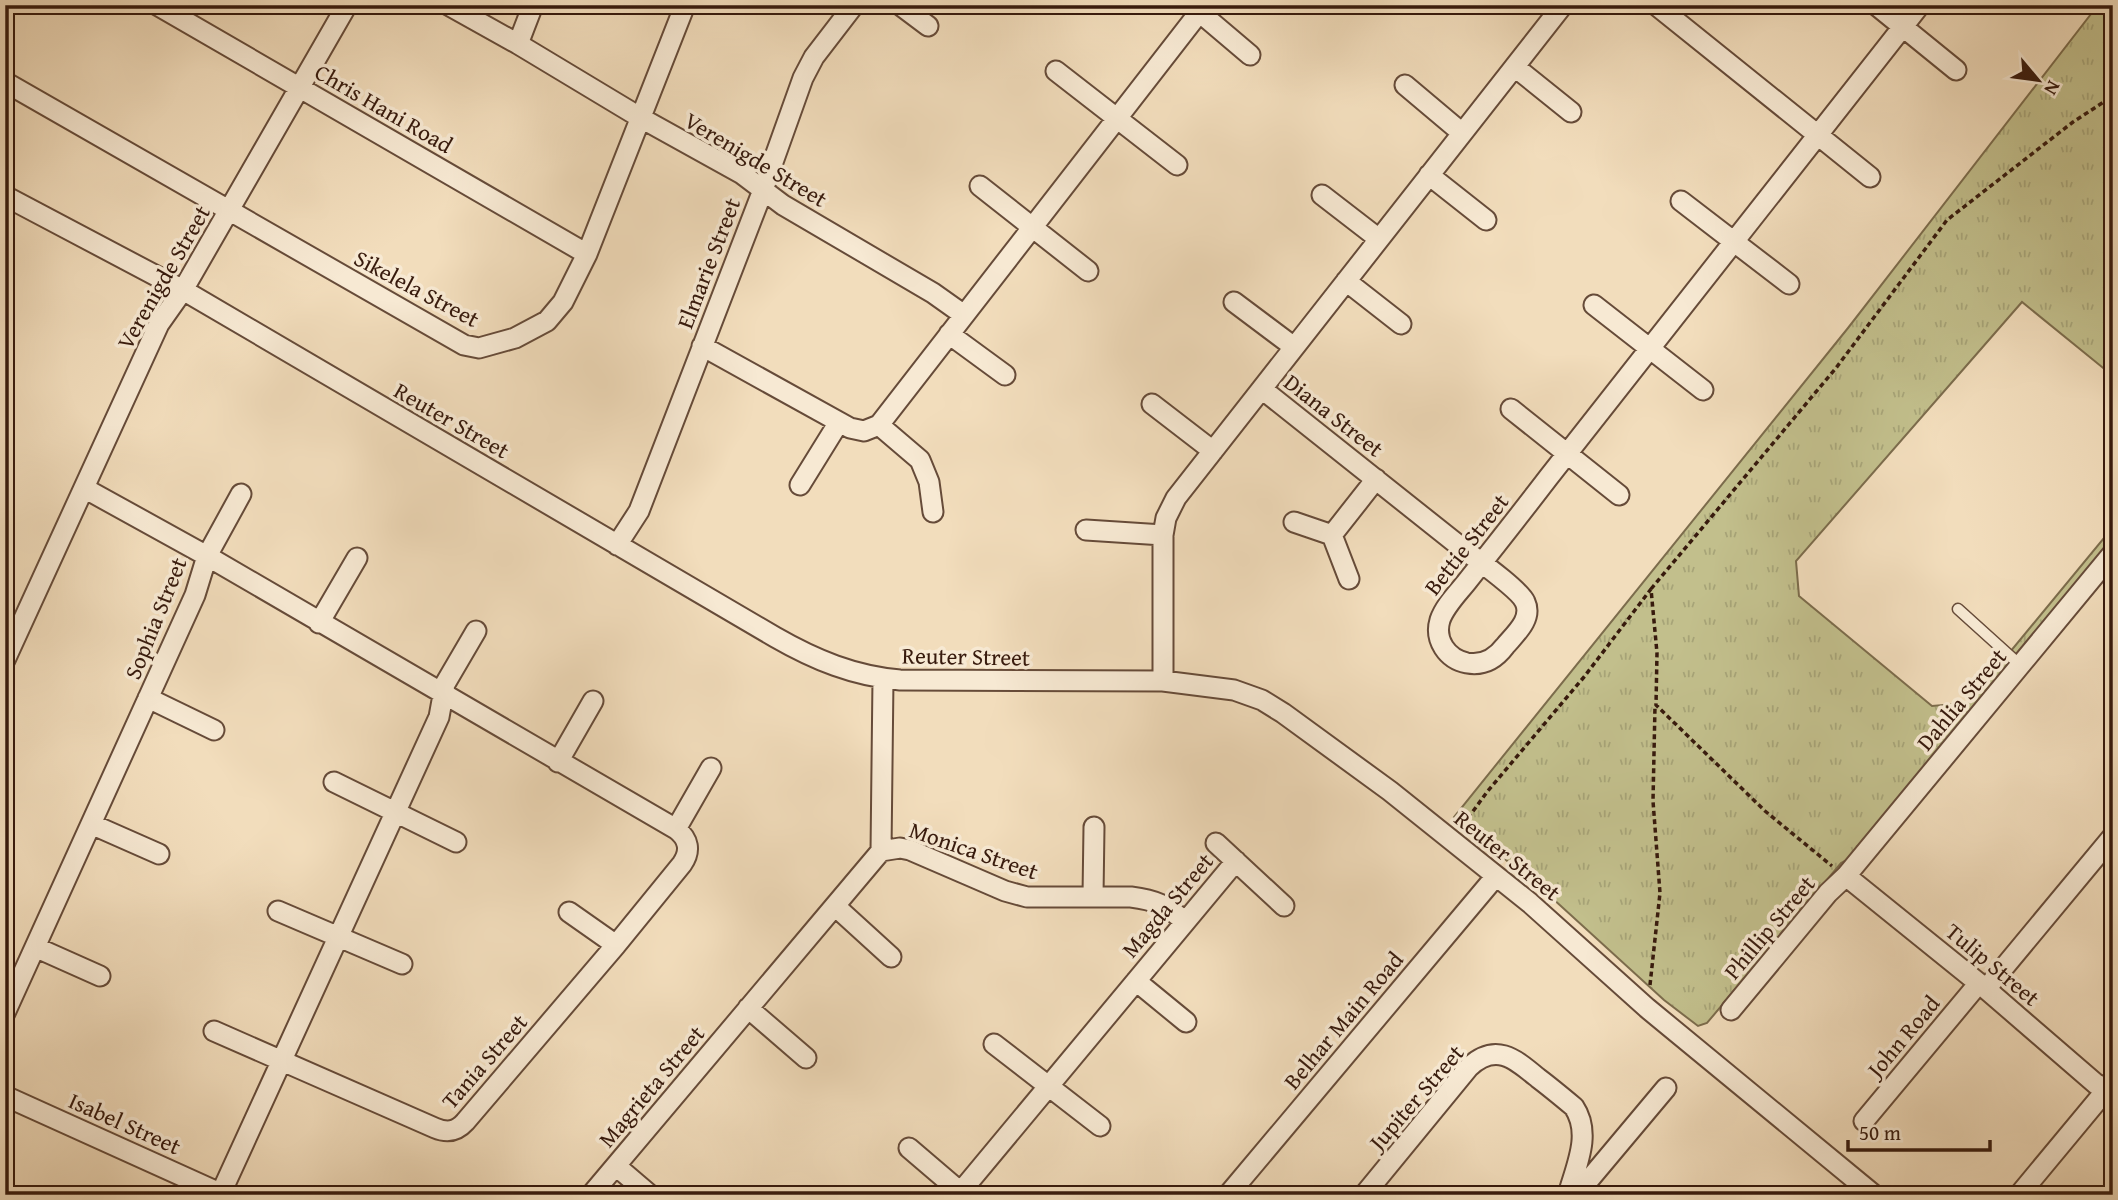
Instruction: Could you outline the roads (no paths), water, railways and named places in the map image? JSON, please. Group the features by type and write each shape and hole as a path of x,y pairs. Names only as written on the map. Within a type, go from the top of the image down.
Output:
{"street":[{"name":"Chris Hani Road","path":"157,5 587,254"},
{"name":"Verenigde Street","path":"5,660 159,324 183,290 229,212 347,5"},
{"name":"Verenigde Street","path":"448,5 742,174 783,205 933,293 964,315"},
{"path":"518,44 533,5"},
{"name":"Sikelela Street","path":"5,82 470,347 495,345 516,338 547,321 563,302 587,254 685,5"},
{"name":"Elmarie Street","path":"617,545 639,511 808,67 854,5"},
{"path":"901,5 928,26"},
{"path":"1163,681 1163,535 1166,518 1176,498 1563,5"},
{"path":"1656,5 1870,177"},
{"path":"1876,5 1956,69"},
{"name":"Bettie Street","path":"1482,563 1523,598 1527,613 1524,623 1497,656 1480,663 1465,663 1442,647 1439,625 1447,607 1920,5"},
{"path":"702,346 857,431 872,429 878,425 1117,118 1198,8 1250,55"},
{"path":"1515,67 1571,112"},
{"path":"1056,71 1177,165"},
{"path":"1405,85 1462,133"},
{"path":"1429,175 1486,220"},
{"path":"980,186 1088,271"},
{"path":"1322,195 1379,239"},
{"name":"Reuter Street","path":"5,196 183,290 808,656 841,669 883,679 1163,681 1234,690 1262,700 1391,791 1530,903 1647,1008 1874,1195"},
{"path":"1681,201 1789,284"},
{"path":"1346,281 1401,324"},
{"path":"1234,302 1294,347"},
{"path":"1594,305 1703,390"},
{"path":"949,334 1005,375"},
{"name":"Diana Street","path":"1262,389 1482,563"},
{"path":"1152,404 1213,451"},
{"path":"1511,409 1619,495"},
{"path":"800,485 839,422"},
{"path":"878,425 920,460 929,482 933,512"},
{"name":"Diana Street","path":"1332,535 1376,480"},
{"path":"84,488 207,556 676,830 711,768"},
{"name":"Sophia Street","path":"5,1013 195,595 207,556 241,494"},
{"path":"1294,522 1332,535 1349,579"},
{"path":"1086,530 1163,535"},
{"name":"Dahlia Street","path":"1846,876 2113,554"},
{"path":"319,622 357,558"},
{"path":"223,1194 439,717 445,684 476,631"},
{"path":"881,851 883,679"},
{"name":"Sophia Street","path":"148,698 214,730"},
{"path":"558,762 593,701"},
{"path":"334,782 456,842"},
{"path":"91,824 159,854"},
{"path":"1093,896 1094,827"},
{"name":"Tania Street","path":"214,1031 442,1131 456,1130 616,944 685,859 688,847 686,840 676,830"},
{"name":"John Road","path":"1864,1121 2113,836"},
{"name":"Magda Street","path":"1216,843 1284,906"},
{"name":"Monica Street","path":"881,851 890,848 909,849 1014,894 1044,898 1093,896 1146,899 1172,909 1185,922"},
{"name":"Magrieta Street","path":"591,1195 881,851"},
{"name":"Magda Street","path":"909,1147 961,1194 1236,862"},
{"name":"Belhar Main Road","path":"1228,1195 1496,876"},
{"name":"Tulip Street","path":"1846,876 1982,986 2096,1084 2110,1090"},
{"name":"Phillip Street","path":"1731,1010 1828,893 1846,876"},
{"path":"835,906 891,957"},
{"path":"278,911 402,964"},
{"path":"569,912 616,944"},
{"path":"35,947 100,976"},
{"name":"Magda Street","path":"1136,981 1186,1022"},
{"path":"748,1009 807,1058"},
{"path":"994,1044 1100,1126"},
{"name":"Jupiter Street","path":"1364,1195 1469,1067 1482,1057 1499,1054 1515,1059 1574,1107 1581,1117 1583,1144 1568,1195"},
{"path":"1574,1195 1666,1088"},
{"path":"2019,1195 2110,1090"},
{"name":"Isabel Street","path":"5,1096 223,1194"},
{"path":"616,1166 650,1195"}],"lane":[{"path":"1958,610 2020,665"}]}
